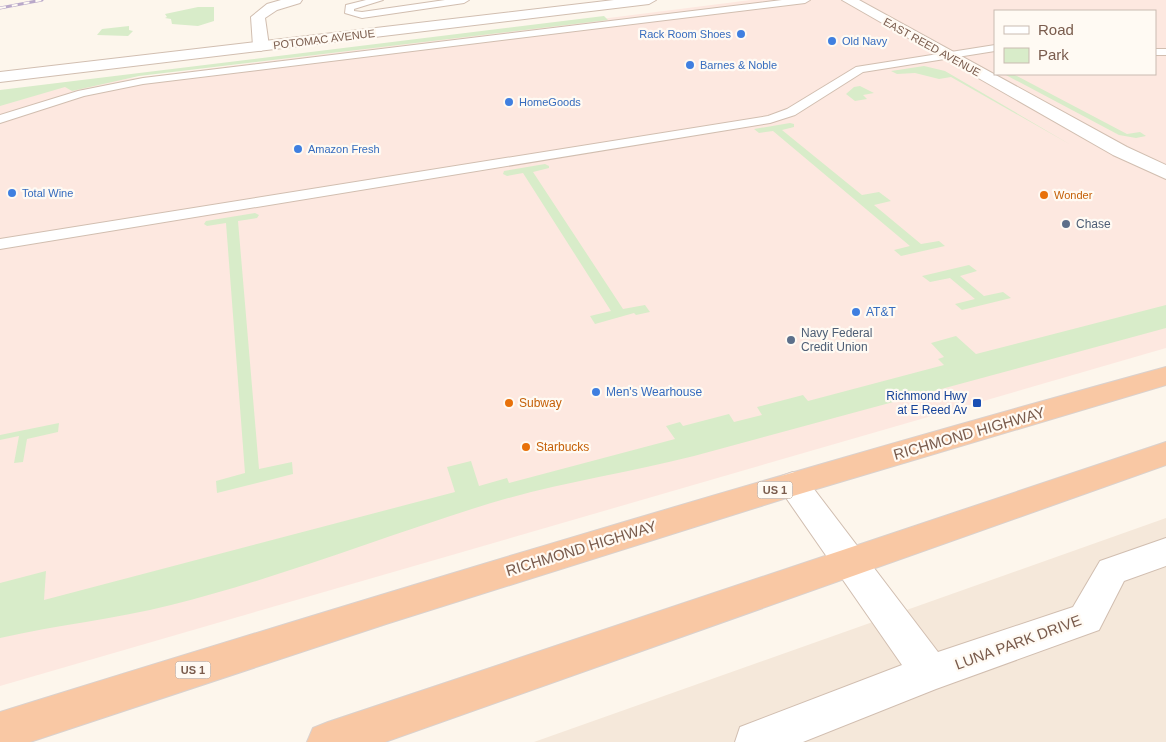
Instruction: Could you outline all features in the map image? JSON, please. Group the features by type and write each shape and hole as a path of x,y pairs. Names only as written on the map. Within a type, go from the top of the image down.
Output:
{"highway":[{"name":"RICHMOND HIGHWAY","path":"0,732 386,608 793,484 1166,376"},
{"path":"328,742 1166,453"}],"street":[{"path":"261,46 258,17 272,7 295,0"},
{"name":"POTOMAC AVENUE","path":"0,77 649,0"},
{"name":"EAST REED AVENUE","path":"849,0 1120,151 1166,173"},
{"name":"EAST REED AVENUE","path":"1120,151 1166,180"},
{"path":"793,484 930,673"},
{"name":"LUNA PARK DRIVE","path":"755,741 930,673 1086,619 1112,571 1166,552"}],"lane":[{"path":"378,0 349,7 350,13 362,14 464,0"},
{"path":"0,119 82,93 143,81 805,0"},
{"path":"608,5 628,22"},
{"path":"0,244 770,119 791,112 860,69 994,48"}],"shaded area":[{"path":"751,0 1166,0 1166,348 0,686 0,95"},
{"path":"1166,518 1166,742 534,742"}],"green space":[{"path":"198,7 214,7 214,21 198,26 172,24 171,19 165,18 167,17 165,14"},
{"path":"604,16 608,20 139,76 72,91 65,87 0,106 0,90"},
{"path":"129,26 129,30 133,31 128,36 97,35 102,29"},
{"path":"924,66 945,71 1071,145 951,77 939,79 915,73 897,74 891,71"},
{"path":"1006,75 1015,75 1127,134 1140,132 1146,136 1136,138 1119,135"},
{"path":"860,86 874,93 863,95 867,99 855,101 846,94 854,87"},
{"path":"794,124 794,127 782,130 862,195 879,192 891,201 874,205 921,244 939,241 945,246 901,256 894,250 910,246 773,131 759,133 754,129"},
{"path":"545,164 549,168 533,172 623,309 645,305 650,312 636,315 634,313 595,324 590,316 611,311 523,173 507,176 503,174 504,171"},
{"path":"255,213 259,215 257,218 238,221 259,469 292,462 293,474 217,493 216,481 245,473 226,223 207,226 204,224 206,221"},
{"path":"969,265 977,271 960,276 984,296 1003,292 1011,298 962,310 955,304 975,299 950,278 930,282 922,276"},
{"path":"1166,305 1166,328 694,456 516,496 292,570 171,605 0,638 0,583 46,571 44,600 455,492 447,467 471,461 479,486 507,478 509,483 675,439 666,426 680,422 683,426 729,414 734,422 762,415 757,407 803,395 808,401 944,365 938,359 944,357 931,343 956,336 976,354"},
{"path":"59,423 58,432 27,439 23,462 14,463 19,436 0,440 0,435"}],"railway":[{"path":"0,8 42,0"}],"place":[{"name":"Rack Room Shoes","path":"741,34"},
{"name":"Old Navy","path":"832,41"},
{"name":"Barnes & Noble","path":"690,65"},
{"name":"HomeGoods","path":"509,102"},
{"name":"Amazon Fresh","path":"298,149"},
{"name":"Total Wine","path":"12,193"},
{"name":"Wonder","path":"1044,195"},
{"name":"Chase","path":"1066,224"},
{"name":"AT&T","path":"856,312"},
{"name":"Navy Federal Credit Union","path":"791,340"},
{"name":"Men's Wearhouse","path":"596,392"},
{"name":"Subway","path":"509,403"},
{"name":"Richmond Hwy at E Reed Av","path":"977,403"},
{"name":"Starbucks","path":"526,447"}]}
